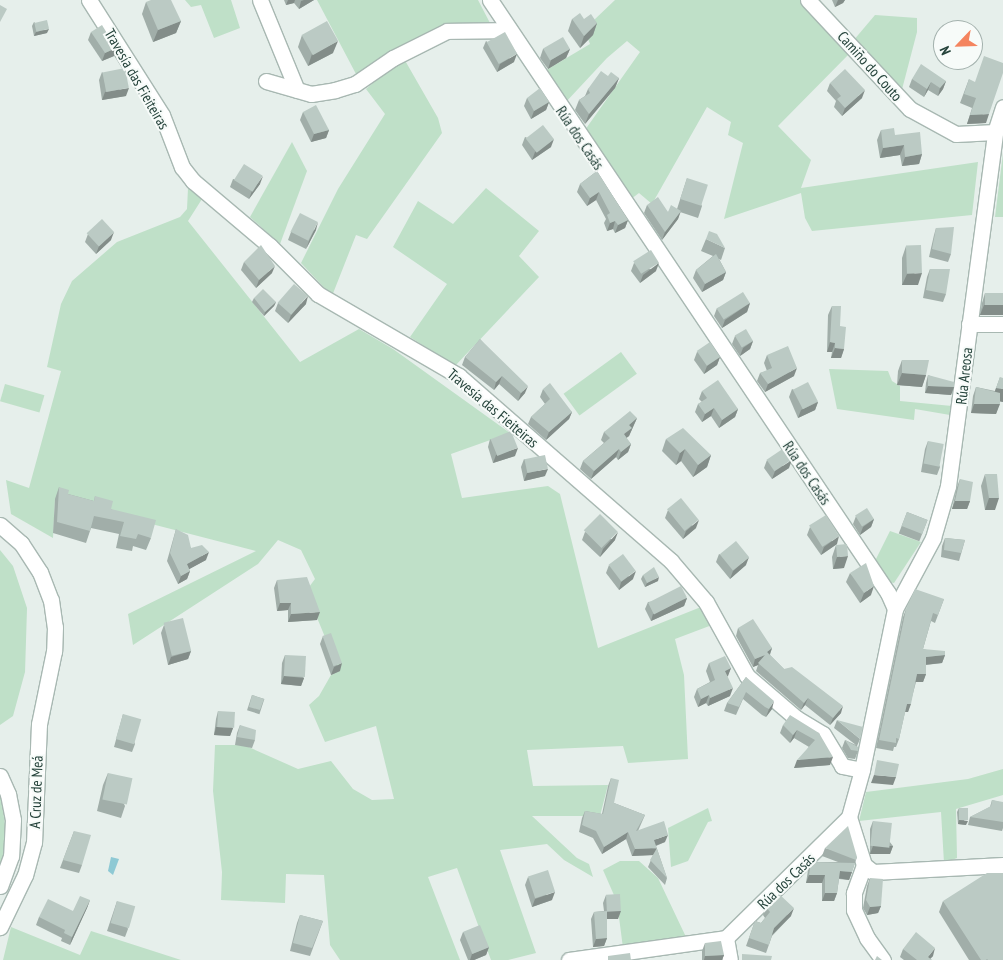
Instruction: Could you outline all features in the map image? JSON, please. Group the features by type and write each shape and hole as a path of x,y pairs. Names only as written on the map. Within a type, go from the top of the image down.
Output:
{"street":[{"name":"Travesía das Fieiteiras","path":"89,0 162,115 182,167 193,182 270,246 318,294 459,376 671,561 706,602 747,676 796,718 823,734 842,766 862,770"},
{"path":"260,0 297,90"},
{"name":"Rúa dos Casás","path":"490,0 508,30 882,584 895,609"},
{"name":"Camiño do Couto","path":"808,0 910,109 956,134 995,132"},
{"path":"266,81 311,94 355,84 393,58 447,31 508,30"},
{"name":"Rúa Areosa","path":"895,609 933,538 948,486 962,400 995,132 1003,107"},
{"path":"970,324 1003,324"},
{"name":"A Cruz de Meá","path":"0,525 21,543 40,572 51,600 55,627 54,651 39,724 34,842 25,875 1,920"},
{"path":"895,609 862,770 849,817 864,865 873,872 885,873 1003,865"},
{"path":"0,776 8,794 13,836 11,856 0,886"},
{"name":"Rúa dos Casás","path":"726,938 849,817"},
{"path":"864,865 854,893 854,910 867,938 883,960"},
{"path":"569,960 726,938 730,960"}],"green space":[{"path":"185,0 231,0 240,28 214,38 201,5 191,7"},
{"path":"317,0 478,0 490,23 445,27 356,74"},
{"path":"615,0 800,0 850,53 778,126 811,160 801,188 978,162 972,215 812,231 805,218 801,193 724,219 743,143 728,135 731,122 707,107 652,204 639,193 631,199 585,130 640,52 627,41 607,58 565,103 543,72 590,44 588,39 594,20"},
{"path":"875,15 917,18 917,32 900,97 853,41"},
{"path":"403,57 438,118 442,133 367,239 356,235 332,296 301,263 338,189 385,114 366,89"},
{"path":"292,142 307,171 280,244 250,217"},
{"path":"1003,153 1003,217 995,217"},
{"path":"188,188 202,199 188,221 300,362 359,329 393,349 510,433 451,454 462,498 548,486 560,494 598,648 701,607 712,625 675,639 684,675 688,759 628,763 623,746 527,750 533,786 608,785 600,816 532,816 577,858 589,864 593,877 564,860 547,844 500,850 536,953 508,960 491,960 457,868 428,877 460,960 340,960 330,945 324,875 286,874 285,903 221,900 222,872 213,791 215,745 244,745 298,769 331,761 353,789 372,800 394,799 376,726 325,742 309,705 319,696 331,675 339,671 306,591 315,579 301,550 278,540 258,564 133,645 128,614 256,551 55,499 53,538 11,514 6,480 29,488 61,371 47,367 61,304 72,281 117,242 180,217 187,209"},
{"path":"486,188 539,231 519,256 539,277 455,366 410,337 447,284 393,247 418,201 453,224"},
{"path":"621,352 637,374 579,416 564,394"},
{"path":"829,369 888,371 892,381 900,386 900,401 952,406 950,415 915,409 914,420 837,409"},
{"path":"5,384 44,395 39,413 0,401"},
{"path":"890,531 921,542 894,583 889,582 875,561"},
{"path":"0,550 13,566 27,608 25,672 13,716 0,725"},
{"path":"1003,769 1003,795 956,809 957,858 944,863 941,812 859,821 866,792 968,779"},
{"path":"0,792 8,843 0,867"},
{"path":"708,808 712,821 708,822 688,861 671,867 668,828"},
{"path":"620,861 639,861 658,878 686,937 623,948 617,902 603,870"},
{"path":"11,927 80,955 91,931 181,960 3,960"}],"water":[{"path":"111,857 119,859 113,875 108,871"}],"building":[{"path":"151,0 171,0 181,21 158,30 146,2"},
{"path":"0,5 7,9 0,22"},
{"path":"580,13 584,19 591,14 597,23 584,36 572,19"},
{"path":"47,20 49,29 36,32 34,23"},
{"path":"327,21 338,41 313,55 302,35"},
{"path":"102,25 116,48 105,53 91,32"},
{"path":"505,32 517,54 499,64 487,42"},
{"path":"563,37 570,49 550,61 543,49"},
{"path":"984,56 1003,63 1003,73 989,114 970,115 976,98 964,94 969,79 975,82 979,70 983,70"},
{"path":"921,64 946,81 940,88 931,82 927,89 912,79"},
{"path":"125,68 129,88 106,92 102,72"},
{"path":"845,69 865,90 845,108 837,99 841,96 830,83"},
{"path":"601,71 608,76 611,72 619,78 589,114 579,100 590,93 588,89"},
{"path":"540,88 549,102 534,111 527,98"},
{"path":"316,105 329,130 314,134 303,112"},
{"path":"543,125 554,139 537,153 526,139"},
{"path":"894,128 895,135 920,132 922,154 905,157 904,145 883,148 881,130"},
{"path":"244,164 263,176 253,192 234,180"},
{"path":"597,171 628,220 618,225 615,221 610,223 607,215 610,213 599,192 590,198 580,184"},
{"path":"687,178 708,185 701,206 680,199"},
{"path":"658,197 668,212 671,205 681,211 665,232 647,205"},
{"path":"300,213 318,222 308,241 290,232"},
{"path":"102,219 114,232 99,246 87,233"},
{"path":"954,227 951,254 932,249 936,228"},
{"path":"709,231 717,234 725,248 706,239"},
{"path":"261,245 275,266 259,280 244,262"},
{"path":"921,245 922,273 907,274 906,246"},
{"path":"651,250 659,263 641,274 633,261"},
{"path":"716,254 726,272 705,284 696,270"},
{"path":"930,269 950,269 946,294 926,290"},
{"path":"294,284 308,296 291,315 278,303"},
{"path":"263,289 276,302 265,312 254,298"},
{"path":"743,292 750,303 724,319 717,308"},
{"path":"985,293 1003,293 1003,305 985,305"},
{"path":"832,306 841,306 840,326 846,327 844,349 835,348 835,343 830,342"},
{"path":"746,329 753,341 742,348 735,336"},
{"path":"480,339 528,386 521,393 502,376 496,382 465,357"},
{"path":"710,342 720,357 707,366 697,351"},
{"path":"788,346 797,368 768,384 760,373 772,368 767,355"},
{"path":"902,360 929,360 926,375 902,373"},
{"path":"928,375 954,382 954,387 928,386"},
{"path":"1000,377 1003,378 1003,389 996,388"},
{"path":"718,380 738,409 722,420 714,408 705,414 698,404 707,398 702,391"},
{"path":"808,382 818,402 803,409 793,390"},
{"path":"550,383 572,412 549,432 531,417 550,399 543,389"},
{"path":"976,387 1000,393 1000,404 974,404"},
{"path":"630,411 637,418 629,425 632,428 624,434 631,444 621,452 619,449 594,471 583,461 610,438 604,432"},
{"path":"683,428 711,455 698,465 685,449 680,453 666,439"},
{"path":"511,431 518,448 497,456 491,439"},
{"path":"928,441 944,444 939,467 924,464"},
{"path":"784,448 792,460 774,471 767,460"},
{"path":"545,455 548,469 527,473 524,459"},
{"path":"985,474 997,474 999,498 989,498"},
{"path":"960,479 973,482 970,501 955,501"},
{"path":"59,487 69,490 68,494 94,501 95,496 113,501 111,509 156,520 151,538 138,534 136,539 120,536 124,522 94,516 90,531 57,522"},
{"path":"681,498 699,520 685,531 667,509"},
{"path":"867,508 874,519 862,526 855,515"},
{"path":"907,512 928,520 922,534 902,526"},
{"path":"600,514 618,532 601,548 584,530"},
{"path":"826,515 839,536 822,547 809,526"},
{"path":"176,529 188,535 191,548 202,545 209,552 187,564 190,571 181,576 170,553"},
{"path":"945,538 965,540 961,553 944,550"},
{"path":"736,541 749,557 733,571 720,554"},
{"path":"847,544 848,556 837,557 836,545"},
{"path":"623,554 636,571 621,582 609,565"},
{"path":"866,563 874,586 864,593 850,573"},
{"path":"654,567 659,577 647,583 643,575"},
{"path":"307,577 320,612 291,614 291,603 280,603 277,580"},
{"path":"681,586 687,598 654,614 648,603"},
{"path":"915,589 944,599 938,615 933,613 923,649 945,651 945,655 926,657 926,674 917,674 911,704 907,704 899,739 896,738 896,743 879,740 906,609"},
{"path":"183,618 191,651 172,656 164,623"},
{"path":"753,619 772,648 767,652 784,669 792,667 843,706 833,718 808,698 804,703 758,663 765,655 755,659 738,628"},
{"path":"331,633 342,663 333,666 323,636"},
{"path":"285,655 306,656 305,677 284,676"},
{"path":"725,656 731,668 725,671 733,688 710,698 709,695 701,699 697,689 715,680 709,663"},
{"path":"746,677 774,701 769,709 746,692 739,707 727,703"},
{"path":"252,695 264,699 260,710 249,707"},
{"path":"218,711 235,712 234,728 217,727"},
{"path":"123,714 141,719 134,744 116,739"},
{"path":"790,715 819,733 833,757 797,760 815,740 797,730 793,735 783,725"},
{"path":"837,720 863,727 860,739"},
{"path":"240,725 256,730 255,740 237,737"},
{"path":"845,740 858,747 858,751 851,750"},
{"path":"877,760 899,764 896,777 874,775"},
{"path":"108,773 132,778 127,805 102,799"},
{"path":"611,778 619,780 614,803 645,815 636,831 664,821 668,835 654,840 657,848 635,849 628,832 604,847 596,831 582,825 585,811 603,814"},
{"path":"992,800 1003,802 1003,822 970,817 991,806"},
{"path":"959,808 968,808 968,820 959,820"},
{"path":"873,821 892,823 889,848 870,846"},
{"path":"848,826 857,857 856,860 825,848"},
{"path":"74,831 91,835 82,865 63,860"},
{"path":"657,848 667,878 650,860"},
{"path":"811,862 855,863 852,872 840,871 837,893 825,893 825,875 809,875"},
{"path":"548,870 555,892 535,898 528,876"},
{"path":"987,873 1003,873 1003,960 981,960 943,901"},
{"path":"870,878 883,879 881,906 870,907 866,900"},
{"path":"620,894 621,911 607,912 606,895"},
{"path":"779,894 794,908 774,928 769,945 749,938 755,921 761,923 770,912 766,907"},
{"path":"80,896 90,900 72,937 64,933 65,930 39,917 48,899 73,911"},
{"path":"117,901 135,906 129,928 111,923"},
{"path":"607,911 607,938 596,939 594,912"},
{"path":"300,915 323,921 312,948 293,943"},
{"path":"480,925 489,947 472,954 463,932"},
{"path":"916,932 935,948 928,957 932,960 917,960 903,949"},
{"path":"721,941 724,955 705,956 705,943"},
{"path":"630,953 631,960 608,960 608,956"},
{"path":"742,954 772,956 771,960 742,960"}]}
